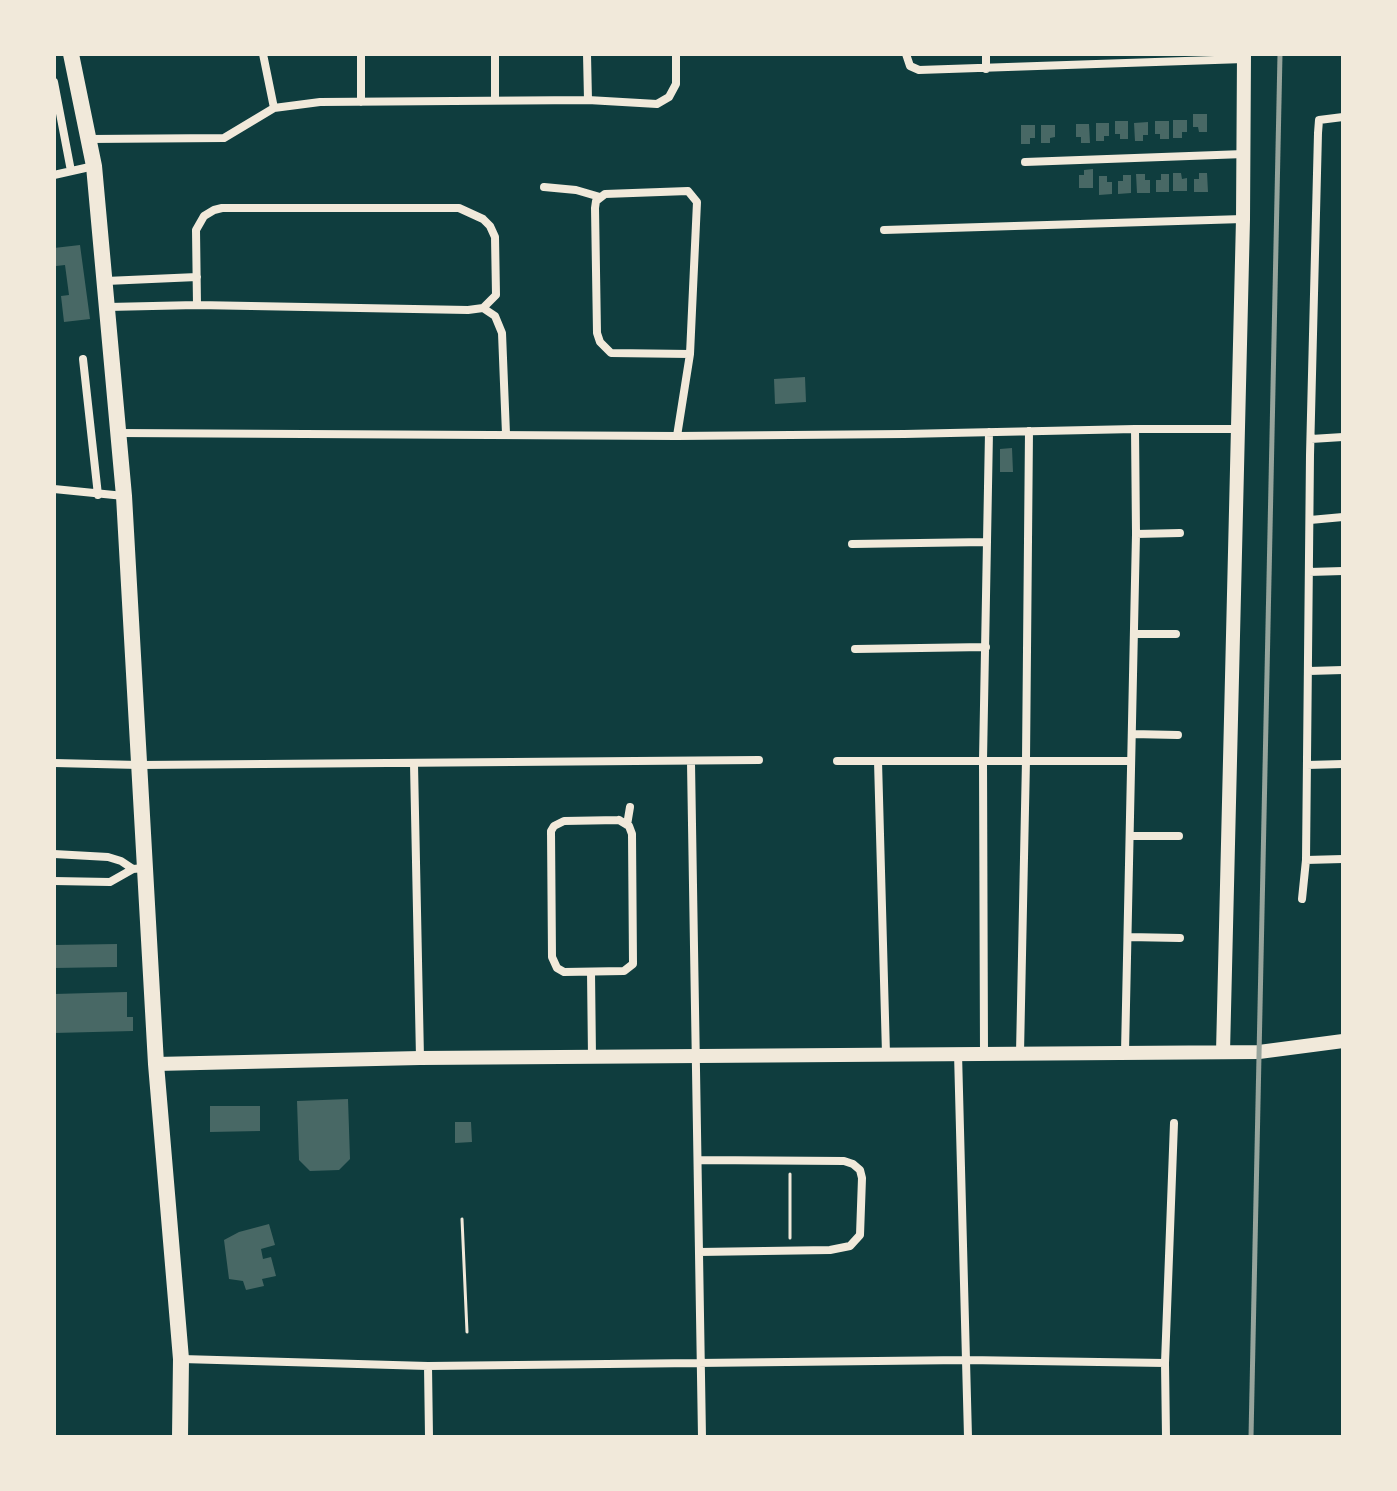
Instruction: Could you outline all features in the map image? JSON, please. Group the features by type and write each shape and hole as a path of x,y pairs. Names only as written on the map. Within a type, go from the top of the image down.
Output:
{"main road":[{"path":"71,54 94,166 124,496 139,765 138,869 181,1359 180,1437"},
{"path":"1223,1052 1243,219 1244,56"},
{"path":"156,1064 420,1058 1223,1052 1298,1049 1343,1041"}],"street":[{"path":"263,54 274,108"},
{"path":"361,54 361,102"},
{"path":"495,54 495,100"},
{"path":"587,54 588,100"},
{"path":"88,139 224,138 274,108 320,102 588,100 657,104 669,97 676,84 676,54"},
{"path":"906,54 910,66 919,70 1244,56"},
{"path":"986,54 986,69"},
{"path":"1066,54 1066,64"},
{"path":"54,82 71,171"},
{"path":"1302,899 1306,860 1319,120 1343,117"},
{"path":"1025,162 1244,154"},
{"path":"54,175 94,166"},
{"path":"544,187 576,190 600,197"},
{"path":"677,436 690,354 698,206 695,197 688,191 610,192 600,197 595,208 597,333 600,342 611,353 690,354"},
{"path":"108,307 483,308 496,295 495,237 483,219 459,208 222,208 204,216 196,230 197,305"},
{"path":"884,230 1243,219"},
{"path":"106,281 197,277"},
{"path":"483,308 495,316 502,333 506,434"},
{"path":"83,359 98,495"},
{"path":"1125,1052 1136,534 1135,429"},
{"path":"118,433 677,436 1238,429"},
{"path":"1020,1053 1029,431"},
{"path":"984,1053 983,760 989,432"},
{"path":"1311,439 1343,437"},
{"path":"54,489 124,496"},
{"path":"1310,520 1343,517"},
{"path":"1136,534 1180,533"},
{"path":"852,544 987,542"},
{"path":"1309,572 1343,571"},
{"path":"1134,634 1176,634"},
{"path":"855,649 986,647"},
{"path":"1309,671 1343,670"},
{"path":"1132,734 1178,735"},
{"path":"54,763 691,763 759,760"},
{"path":"837,761 1131,761"},
{"path":"878,761 886,1054"},
{"path":"691,763 702,1437"},
{"path":"414,764 420,1058"},
{"path":"1307,765 1343,764"},
{"path":"627,825 611,820 564,821 551,831 554,964 564,972 624,971 633,964 632,834 627,825 630,807"},
{"path":"1130,836 1179,836"},
{"path":"54,854 108,857 138,869"},
{"path":"1306,860 1343,859"},
{"path":"54,881 110,882 138,869"},
{"path":"1128,937 1180,938"},
{"path":"591,972 592,1057"},
{"path":"958,1053 968,1437"},
{"path":"1166,1437 1165,1363 1174,1123"},
{"path":"699,1160 844,1161 860,1170 862,1178 861,1230 856,1240 841,1249 699,1252"},
{"path":"181,1359 428,1366 966,1360 1165,1363"},
{"path":"428,1366 429,1437"}],"path":[{"path":"790,1160 790,1250"},
{"path":"462,1219 467,1332"}],"building":[{"path":"1193,114 1207,114 1207,132 1199,132 1198,127 1193,127"},
{"path":"1173,120 1187,120 1187,132 1182,132 1182,138 1173,138"},
{"path":"1115,121 1128,121 1128,139 1120,139 1120,134 1115,134"},
{"path":"1155,121 1169,121 1169,139 1160,139 1160,134 1155,134"},
{"path":"1148,122 1148,135 1143,135 1143,141 1135,141 1134,123"},
{"path":"1096,123 1109,123 1109,136 1104,136 1104,141 1096,141"},
{"path":"1076,124 1089,124 1090,143 1081,143 1081,137 1076,137"},
{"path":"1021,125 1035,125 1035,138 1030,138 1030,144 1021,144"},
{"path":"1041,125 1055,125 1055,137 1050,138 1050,143 1041,143"},
{"path":"1093,169 1093,188 1079,188 1079,175 1084,175 1084,170"},
{"path":"1173,173 1181,173 1182,179 1187,178 1187,191 1173,191"},
{"path":"1199,173 1207,173 1208,192 1194,192 1194,179 1199,179"},
{"path":"1136,174 1145,174 1145,180 1150,180 1150,193 1137,193"},
{"path":"1161,174 1169,174 1169,192 1156,192 1156,180 1161,180"},
{"path":"1123,175 1131,175 1131,193 1118,194 1118,181 1123,181"},
{"path":"1099,176 1107,176 1107,182 1112,182 1112,194 1099,195"},
{"path":"80,245 90,319 64,322 61,296 69,295 65,265 56,266 54,248"},
{"path":"805,377 806,402 775,404 774,379"},
{"path":"1012,448 1013,472 1000,472 1000,449"},
{"path":"117,944 117,967 54,968 54,945"},
{"path":"127,992 127,1017 133,1017 133,1031 54,1033 54,994"},
{"path":"348,1099 350,1159 339,1170 310,1171 299,1160 297,1101"},
{"path":"210,1106 260,1106 260,1131 210,1132"},
{"path":"455,1122 471,1122 472,1142 455,1143"},
{"path":"269,1224 275,1245 261,1249 263,1259 271,1257 276,1276 262,1279 264,1286 246,1290 243,1281 229,1279 224,1240 239,1232"}],"railway":[{"path":"1251,1437 1280,54"}]}
